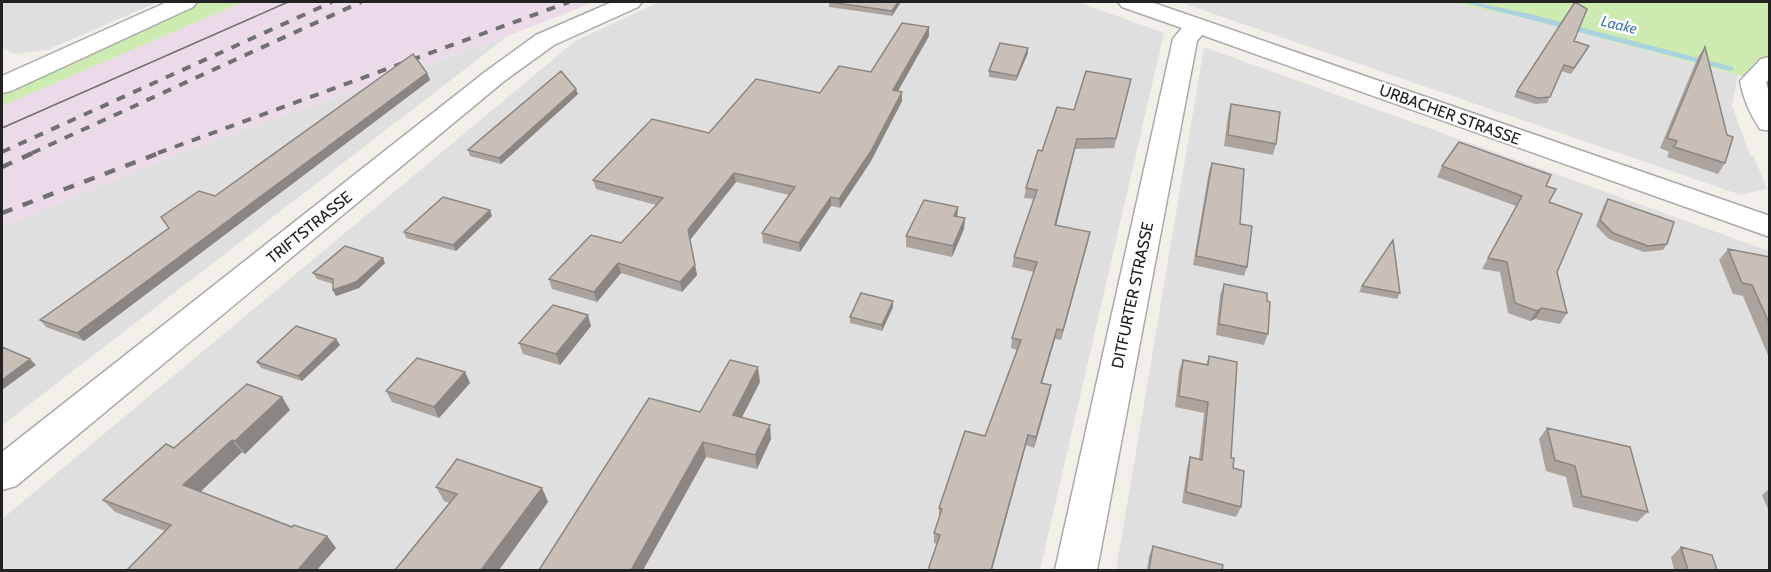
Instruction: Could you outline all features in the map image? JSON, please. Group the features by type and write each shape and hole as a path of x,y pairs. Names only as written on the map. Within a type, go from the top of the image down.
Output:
{"street":[{"path":"6,79 185,2"},
{"name":"TRIFTSTRASSE","path":"2,474 494,77 545,40 630,2"},
{"name":"URBACHER STRASSE","path":"1130,2 1770,227"},
{"name":"DITFURTER STRASSE","path":"1076,570 1185,39 1198,25"},
{"path":"1770,64 1753,81 1756,96 1770,123"}],"shaded area":[{"path":"2,2 158,2 47,50 15,54 2,48"},
{"path":"243,2 595,2 508,36 179,153 2,227 2,106"},
{"path":"659,2 1078,2 1164,33 1040,570 2,570 2,519 575,41"},
{"path":"1179,2 1451,2 1532,20 1738,75 1732,105 1750,156 1754,157 1767,189 1741,195"},
{"path":"508,36 4,424 2,423 2,227 179,153"},
{"path":"1204,47 1769,251 1769,570 1116,570"}],"green space":[{"path":"197,2 243,2 2,106 2,91"},
{"path":"1451,2 1769,2 1769,83 1532,20"}],"building":[{"path":"829,2 898,2 892,11"},
{"path":"1575,2 1587,9 1574,41 1589,46 1574,68 1564,65 1550,97 1538,98 1517,91"},
{"path":"902,23 929,27 893,90 902,92 871,151 839,199 831,197 799,243 762,233 795,187 734,173 688,230 695,265 680,282 618,263 594,292 549,279 591,235 621,243 663,198 593,180 652,119 709,133 756,79 820,93 839,66 871,72"},
{"path":"1000,43 1028,48 1017,76 989,71"},
{"path":"1705,47 1727,135 1733,137 1725,163 1674,147 1677,141 1667,138"},
{"path":"413,54 427,73 77,333 40,320 169,228 161,217 199,191 215,196"},
{"path":"561,71 576,89 499,158 468,150"},
{"path":"1086,71 1131,79 1116,138 1077,139 1055,225 1090,232 1063,330 1057,329 1041,383 1051,385 1036,437 1028,435 991,570 928,570 940,535 934,533 942,509 939,508 965,431 985,436 1021,340 1012,338 1037,262 1014,257 1037,190 1026,188 1038,150 1042,151 1057,107 1074,110"},
{"path":"1231,104 1280,112 1276,144 1228,135"},
{"path":"1459,142 1551,175 1546,186 1556,189 1549,202 1582,214 1557,272 1567,313 1542,308 1537,311 1515,303 1507,262 1488,258 1522,196 1442,166"},
{"path":"1212,163 1244,169 1240,224 1252,226 1247,267 1196,256"},
{"path":"443,197 490,210 453,245 404,232"},
{"path":"1608,199 1674,222 1667,244 1648,246 1613,233 1600,220"},
{"path":"924,200 958,207 954,216 965,218 953,246 906,236"},
{"path":"1393,240 1400,293 1362,286"},
{"path":"345,246 383,258 356,282 333,290 333,279 313,273"},
{"path":"1728,249 1770,257 1770,325 1752,285 1742,283"},
{"path":"1224,284 1267,293 1267,301 1270,302 1268,334 1219,324"},
{"path":"861,293 893,301 882,325 850,317"},
{"path":"553,305 588,315 556,354 519,343"},
{"path":"296,326 336,339 298,376 257,362"},
{"path":"2,347 30,359 2,380"},
{"path":"1209,356 1237,362 1231,458 1234,458 1233,468 1244,471 1241,507 1186,492 1190,457 1202,460 1208,402 1179,396 1183,360 1208,365"},
{"path":"417,358 465,372 434,407 386,391"},
{"path":"730,360 758,367 733,415 770,425 755,455 703,442 631,570 539,570 649,398 700,412"},
{"path":"247,384 282,397 183,485 292,527 294,525 327,536 298,570 127,570 171,525 103,500 166,444 174,448"},
{"path":"1547,428 1630,447 1648,512 1582,496 1575,466 1555,460"},
{"path":"457,459 542,488 481,570 395,570 457,494 436,487"},
{"path":"1153,546 1223,565 1222,570 1149,570"},
{"path":"1681,547 1712,555 1717,570 1688,570"}],"waterway":[{"name":"Laake","path":"1466,2 1534,17 1730,69"}],"tram line":[{"path":"2,128 288,2"}],"railway":[{"path":"2,152 332,2"},
{"path":"32,153 361,2"},
{"path":"158,153 569,2"},
{"path":"2,167 35,152"},
{"path":"2,213 162,152"}]}
